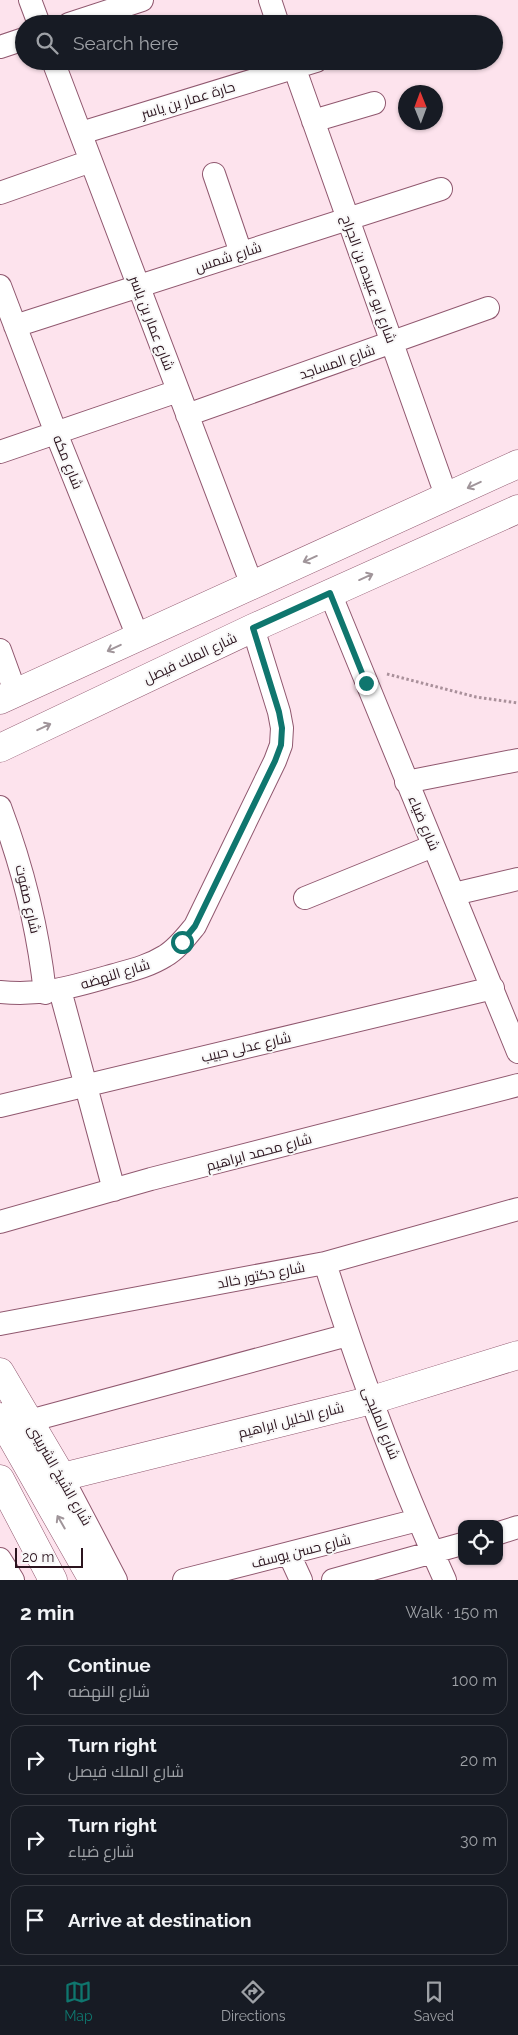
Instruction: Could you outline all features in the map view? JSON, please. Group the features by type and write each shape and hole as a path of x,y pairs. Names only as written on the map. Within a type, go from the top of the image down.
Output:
{"main road":[{"path":"8,697 518,464"},
{"name":"شارع الملك فيصل","path":"0,748 253,628 518,509"},
{"name":"شارع الخليل ابراهيم","path":"62,1477 372,1400 518,1355"},
{"name":"شارع الشيخ الشربينى","path":"0,1372 62,1477"},
{"path":"0,1417 93,1580"},
{"path":"0,1479 53,1580"}],"street":[{"path":"30,0 36,15"},
{"path":"96,15 142,0"},
{"path":"270,0 275,15"},
{"path":"0,47 15,42"},
{"name":"شارع عمار بن ياسر","path":"56,70 252,585"},
{"name":"حارة عمار بن ياسر","path":"81,133 275,70"},
{"name":"شارع ابو عبيده بن الجراح","path":"295,70 447,498"},
{"path":"313,122 374,103"},
{"path":"0,193 91,161"},
{"path":"214,174 241,253"},
{"name":"شارع شمس","path":"15,326 441,189"},
{"name":"شارع مكه","path":"0,286 56,433 138,637"},
{"name":"شارع المساجد","path":"187,415 488,308"},
{"path":"0,452 178,390"},
{"name":"شارع ضياء","path":"330,593 406,782 493,988 512,1018 518,1052"},
{"name":"شارع النهضه","path":"0,992 22,994 53,992 148,966 166,956 182,942 195,926 281,745 282,728 279,712 253,628"},
{"path":"0,650 8,697"},
{"path":"406,782 518,760"},
{"name":"شارع صفوت","path":"0,807 18,858 53,992 86,1086 114,1190"},
{"path":"305,898 433,846"},
{"path":"454,894 518,879"},
{"name":"شارع عدلى حبيب","path":"0,1106 493,988"},
{"name":"شارع محمد ابراهيم","path":"0,1222 114,1190 518,1085"},
{"name":"شارع دكتور خالد","path":"0,1324 325,1263 518,1209"},
{"name":"شارع المليجى","path":"325,1263 361,1373 418,1520 445,1580"},
{"path":"28,1421 348,1335"},
{"name":"شارع الشيخ الشربينى","path":"62,1477 116,1580"},
{"name":"شارع حسن يوسف","path":"184,1580 418,1520"},
{"path":"503,1532 518,1527"},
{"path":"333,1580 433,1554 458,1545"},
{"path":"289,1554 301,1580"},
{"path":"0,1559 13,1580"}],"path":[{"path":"360,667 476,697 518,702"}],"route":[{"path":"182,942 195,926 281,745 282,728 279,712 253,628 330,593 366,683"}]}
